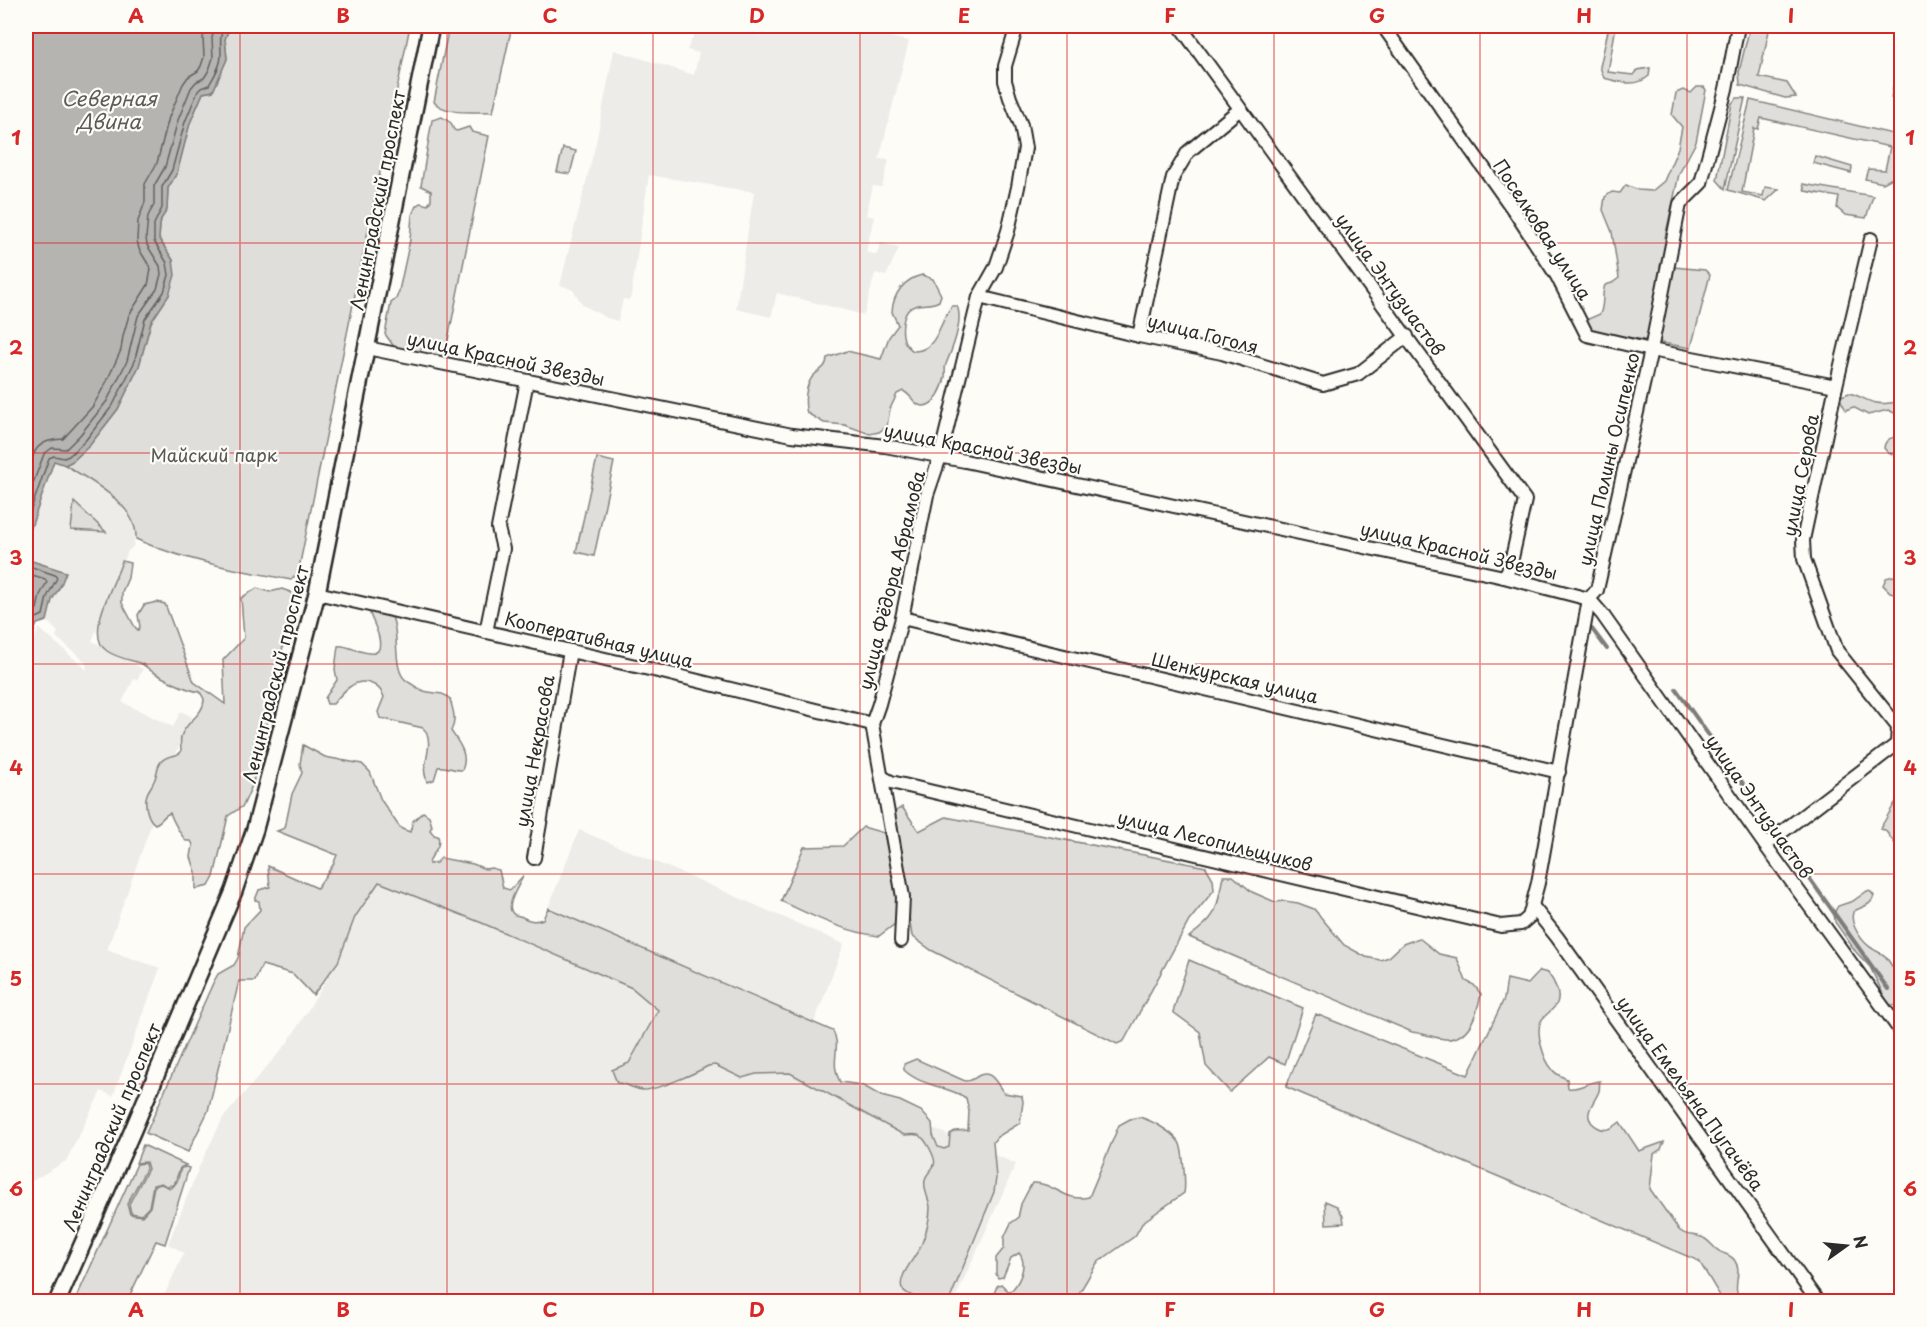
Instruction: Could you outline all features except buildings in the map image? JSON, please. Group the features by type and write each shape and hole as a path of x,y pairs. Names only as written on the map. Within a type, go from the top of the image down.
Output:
{"main road":[{"name":"Ленинградский проспект","path":"57,1302 234,891 255,829 317,593 431,26"}],"street":[{"name":"улица Фёдора Абрамова","path":"901,941 903,897 872,724 902,618 927,495 940,457 979,297 996,267 1008,231 1025,148 1021,125 1005,81 1005,66 1017,26"},
{"name":"улица Энтузиастов","path":"1180,26 1525,500 1510,567 1504,577"},
{"name":"Поселковая улица","path":"1383,26 1515,212 1557,276 1587,335 1651,350 1836,386"},
{"name":"улица Полины Осипенко","path":"1533,907 1589,599 1597,590 1651,350 1680,204 1701,183 1726,90 1738,26"},
{"path":"1139,336 1173,177 1188,152 1240,109"},
{"name":"улица Серова","path":"1764,845 1897,744 1898,727 1837,651 1804,560 1803,540 1871,239"},
{"name":"улица Гоголя","path":"979,297 1139,336 1222,353 1323,384 1358,374 1407,336"},
{"name":"улица Красной Звезды","path":"367,348 792,435 885,446 940,457 1504,577 1589,599"},
{"path":"486,632 503,549 498,528 527,381"},
{"name":"Кооперативная улица","path":"317,593 872,724"},
{"name":"улица Энтузиастов","path":"1589,599 1602,614 1764,845 1902,1033"},
{"name":"Шенкурская улица","path":"902,618 1559,772"},
{"name":"улица Некрасова","path":"534,858 570,651"},
{"name":"улица Лесопильщиков","path":"882,777 891,782 1501,926 1521,924 1529,917 1533,907"},
{"name":"улица Емельяна Пугачёва","path":"1533,907 1557,937 1818,1302"}],"shaded area":[{"path":"698,26 744,26 743,30 761,36 764,27 781,31 780,33 784,34 786,26 809,26 851,33 852,29 909,41 879,159 889,160 882,187 873,186 866,215 874,217 866,252 877,255 880,242 899,248 886,276 875,273 864,315 777,293 771,317 736,309 754,192 649,175 631,296 629,300 623,299 618,321 607,318 583,305 573,290 560,285 596,143 614,50 694,75 699,53 687,50"},
{"path":"54,461 98,485 117,500 136,528 133,547 128,551 92,641 143,669 137,680 134,679 122,702 173,727 181,711 192,717 177,751 107,950 160,968 113,1096 101,1091 66,1161 32,1181 26,1178 26,660 39,628 87,670 86,662 56,637 58,632 47,621 52,600 61,585 65,572 26,559 26,542"},
{"path":"579,830 844,944 814,1023 548,908"},
{"path":"379,882 482,923 632,988 658,1010 1016,1164 954,1301 161,1302 184,1253 168,1244 200,1165 223,1118 288,1042 338,962 355,917"}],"green space":[{"name":"Майский парк","path":"230,26 410,26 298,573 291,580 192,559 136,539 135,527 121,505 99,486 65,465 73,461 90,445 118,409 139,366 151,322 169,295 173,260 159,239 161,219 167,210 168,188 177,173 190,123 203,93 213,91 227,59 225,39"},
{"path":"449,26 512,26 493,112 454,111 434,102"},
{"path":"1609,26 1616,26 1608,72 1633,75 1637,70 1650,68 1649,76 1644,80 1633,83 1604,78 1600,67"},
{"path":"1750,26 1770,26 1759,77 1787,83 1796,97 1785,98 1740,85 1739,72"},
{"path":"1897,70 1901,71 1901,100 1891,98"},
{"path":"1697,87 1704,87 1706,90 1696,142 1679,174 1665,238 1674,267 1705,270 1710,275 1691,348 1592,331 1586,320 1600,314 1605,285 1619,278 1612,232 1603,210 1605,197 1612,192 1620,193 1626,185 1638,190 1652,191 1664,181 1678,148 1682,127 1672,115 1676,93 1683,90 1691,93"},
{"path":"1737,98 1745,98 1725,189 1717,180 1732,103"},
{"path":"1750,100 1901,136 1901,160 1898,175 1883,183 1865,179 1868,169 1885,170 1890,147 1761,118 1758,129 1754,128 1742,192 1763,196 1765,187 1779,189 1766,201 1728,190"},
{"path":"442,117 451,123 454,130 469,127 472,132 489,136 447,345 444,348 448,352 446,359 431,355 429,342 417,353 395,348 385,334 391,303 396,299 399,291 410,240 412,215 416,206 420,203 428,205 431,200 431,191 421,186 432,120"},
{"path":"563,148 576,151 570,174 557,172"},
{"path":"1815,156 1852,167 1851,173 1813,163"},
{"path":"1803,184 1873,196 1866,218 1845,215 1837,208 1839,197 1805,191"},
{"path":"922,275 933,279 941,295 936,303 915,306 905,315 903,331 905,342 913,351 921,350 933,341 952,306 957,306 959,312 954,343 945,366 944,381 935,399 928,405 921,406 903,391 897,394 890,409 887,426 879,432 870,434 845,425 824,423 807,413 805,399 808,384 813,376 824,367 827,358 847,351 881,359 889,337 898,325 892,312 897,293 910,280"},
{"path":"1849,393 1874,402 1901,403 1901,416 1888,410 1868,415 1853,407 1846,410 1839,397"},
{"path":"1901,436 1901,456 1888,453 1884,448 1886,442"},
{"path":"597,458 614,462 594,556 576,552"},
{"path":"74,502 106,532 71,530"},
{"path":"122,561 130,563 128,578 122,592 122,603 135,627 138,630 140,627 138,615 144,605 157,602 165,604 194,682 225,704 223,660 244,638 241,598 257,588 270,592 282,589 293,596 296,620 284,639 281,658 284,676 282,690 274,714 262,729 256,747 257,763 253,783 243,806 228,816 214,877 209,886 196,889 196,872 191,857 193,845 191,841 183,838 170,813 155,824 148,815 146,802 147,794 161,761 181,752 183,731 201,710 204,699 200,692 169,681 142,664 111,653 101,643 98,633 103,608"},
{"path":"1893,576 1901,579 1901,595 1890,592 1883,585 1886,578"},
{"path":"373,609 390,613 395,630 397,660 402,676 422,690 441,694 450,699 454,719 451,731 464,754 462,770 438,767 434,780 427,782 424,771 428,747 426,732 423,728 380,718 378,712 384,697 375,685 361,682 346,690 333,704 327,704 325,698 337,680 335,669 338,646 365,653 377,652 379,638 370,614"},
{"path":"303,745 325,757 362,764 370,772 381,800 402,829 410,832 413,821 423,812 429,816 432,826 430,830 438,836 439,840 429,864 436,863 441,858 473,864 485,869 499,870 503,888 510,890 523,876 511,902 511,912 515,915 538,921 543,919 548,908 833,1031 836,1043 836,1068 840,1082 862,1085 881,1096 900,1101 921,1111 932,1123 933,1135 938,1147 944,1149 949,1147 950,1134 955,1131 968,1130 969,1111 966,1098 918,1080 904,1070 904,1064 916,1059 965,1081 987,1074 994,1079 1004,1093 1022,1096 1020,1123 993,1142 996,1178 994,1192 950,1299 942,1302 926,1302 908,1294 903,1290 901,1283 920,1248 929,1216 930,1207 925,1184 933,1167 934,1158 930,1148 921,1137 904,1135 790,1073 756,1074 742,1078 715,1065 650,1089 640,1090 617,1083 612,1070 629,1063 658,1010 632,988 482,923 379,882 355,917 338,962 313,995 293,974 262,965 255,981 239,981 208,1111 188,1152 146,1133 213,983 218,974 234,965 238,958 244,927 260,910 259,901 255,900 259,890 270,887 268,866 317,888 333,865 337,855 277,831 285,828 292,794 302,773 300,764"},
{"path":"1901,800 1901,852 1885,830 1880,829 1895,803"},
{"path":"902,807 919,831 946,817 1206,867 1213,879 1214,890 1189,921 1124,1041 1117,1044 931,950 912,936 893,813"},
{"path":"863,827 884,833 900,903 895,924 879,936 866,934 829,923 781,901 804,847 843,846"},
{"path":"1223,876 1233,876 1252,892 1275,902 1298,903 1314,909 1344,945 1366,957 1380,960 1389,957 1403,944 1419,938 1439,954 1457,958 1466,981 1474,985 1481,994 1471,1024 1461,1035 1454,1038 1445,1039 1412,1032 1189,937 1206,923 1215,911"},
{"path":"1867,891 1874,896 1873,900 1853,912 1853,922 1865,943 1885,956 1901,976 1901,1007 1888,1004 1870,967 1856,952 1835,922 1834,913 1838,906 1853,901"},
{"path":"1189,960 1303,1008 1285,1064 1269,1057 1230,1092 1206,1066 1200,1032 1173,1012"},
{"path":"1540,971 1548,973 1555,984 1558,996 1556,1005 1539,1026 1541,1046 1549,1065 1555,1072 1567,1079 1568,1088 1600,1081 1599,1091 1589,1115 1593,1124 1602,1129 1608,1129 1620,1122 1639,1151 1664,1142 1661,1149 1654,1154 1650,1189 1679,1230 1704,1238 1733,1259 1738,1270 1737,1290 1740,1301 1723,1301 1699,1261 1286,1087 1316,1014 1468,1075 1504,999 1507,979 1528,984"},
{"path":"1139,1117 1160,1126 1179,1142 1184,1167 1184,1193 1143,1222 1135,1236 1097,1263 1072,1302 991,1301 997,1286 1001,1284 1008,1291 1012,1290 1022,1272 1023,1262 1019,1253 1011,1258 1003,1277 998,1278 996,1258 1004,1248 1004,1238 1011,1223 1018,1218 1021,1204 1032,1183 1047,1186 1073,1197 1089,1197 1119,1125"},
{"path":"143,1145 186,1165 180,1168 174,1185 166,1186 161,1183 153,1185 149,1207 141,1215 131,1213 129,1204 148,1169 146,1162 136,1163"},
{"path":"145,1163 146,1169 127,1204 130,1214 142,1216 150,1207 154,1186 161,1184 170,1188 177,1182 181,1168 189,1168 165,1244 156,1241 127,1301 75,1301 137,1164"},
{"path":"1325,1201 1337,1206 1344,1223 1326,1224"}],"water":[{"name":"Северная Двина","path":"26,26 230,26 225,39 227,59 213,91 203,93 190,123 177,173 168,188 167,210 161,219 159,239 173,260 175,275 169,295 151,322 139,366 118,409 90,445 73,461 65,465 54,461 26,542"},
{"path":"26,559 66,572 52,600 47,621 37,624 26,651"}],"waterway":[{"path":"1592,629 1607,649"},
{"path":"1676,689 1776,830"},
{"path":"1783,841 1888,989"}]}
